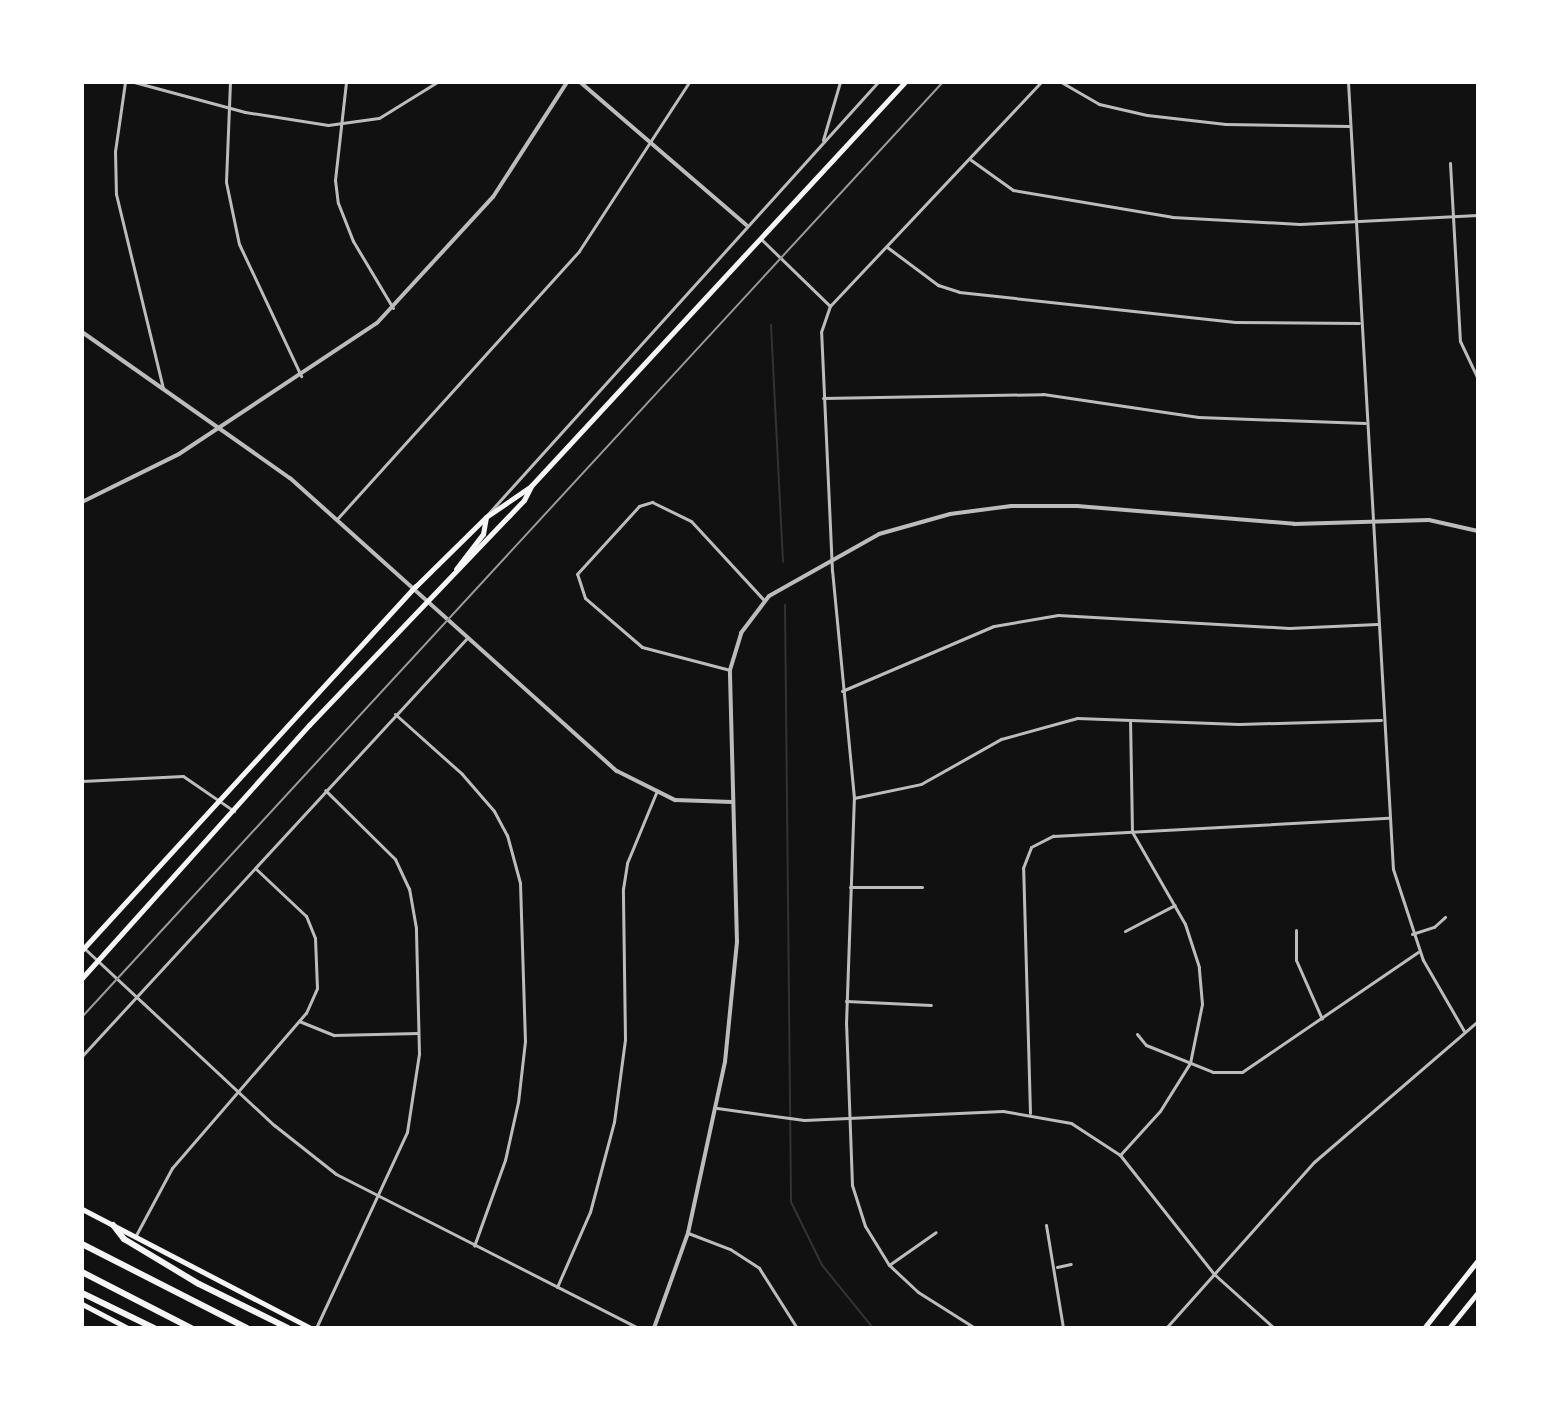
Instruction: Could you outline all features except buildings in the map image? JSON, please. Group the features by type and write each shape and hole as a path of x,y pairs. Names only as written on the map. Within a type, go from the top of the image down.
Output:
{"highway":[{"path":"113,1225 124,1239 199,1284 288,1328"},
{"path":"82,1244 247,1328"},
{"path":"82,1272 191,1328"},
{"path":"82,1293 154,1328"}],"main road":[{"path":"83,949 218,798 416,586 486,517 531,486 905,82"},
{"path":"82,978 524,500 531,486"},
{"path":"455,573 483,534 486,517"},
{"path":"82,1209 313,1328"},
{"path":"1424,1328 1478,1260"},
{"path":"1449,1328 1478,1292"},
{"path":"82,1304 128,1328"}],"street":[{"path":"125,82 115,151 116,194 122,237 164,392"},
{"path":"134,82 228,108 294,122 340,124 379,118 437,82"},
{"path":"230,82 226,182 239,244 301,376"},
{"path":"346,82 335,180 342,217 393,308"},
{"path":"82,502 179,454 301,376 393,308 493,197 567,82"},
{"path":"580,82 746,225"},
{"path":"337,519 570,262 653,143 689,82"},
{"path":"822,143 840,82"},
{"path":"486,517 489,506 878,82"},
{"path":"975,1328 929,1300 889,1265 856,1206 846,1119 846,1001 854,798 831,557 821,332 830,306 1041,82"},
{"path":"1061,82 1099,104 1158,117 1350,126"},
{"path":"1348,82 1393,869 1419,951 1464,1031"},
{"path":"969,159 1013,190 1047,200 1232,223 1355,222 1478,215"},
{"path":"1450,163 1460,341 1478,379"},
{"path":"761,239 830,306"},
{"path":"887,247 938,285 959,292 1235,322 1361,323"},
{"path":"82,332 290,478 416,586 468,638 600,758 656,793 698,803 732,802"},
{"path":"823,398 1043,394 1198,417 1366,423"},
{"path":"730,670 642,647 578,589 579,569 639,506 652,502 668,507 705,533 764,600"},
{"path":"654,1328 688,1233 717,1108 737,942 730,670 741,633 764,600 831,557 921,521 1011,506 1077,506 1248,523 1429,520 1478,531"},
{"path":"842,691 994,626 1058,615 1289,628 1377,624"},
{"path":"82,1056 468,638"},
{"path":"395,714 462,774 494,811 507,835 520,883 523,1063 505,1160 474,1246"},
{"path":"854,798 921,784 1032,727 1077,718 1239,724 1383,720"},
{"path":"1120,1155 1160,1111 1190,1063 1200,1025 1201,984 1176,905 1132,832 1130,720"},
{"path":"82,781 183,776 234,811"},
{"path":"313,1328 379,1198 410,1120 418,1033 416,928 409,889 395,859 325,790"},
{"path":"557,1287 590,1212 614,1122 625,1040 623,889 627,863 656,793"},
{"path":"1030,1113 1026,857 1031,847 1053,836 1389,817"},
{"path":"135,1237 172,1168 236,1090 299,1021 317,988 315,938 299,908 255,868"},
{"path":"850,887 922,887"},
{"path":"1125,931 1176,905"},
{"path":"1412,934 1434,927 1445,917"},
{"path":"1296,930 1296,960 1322,1019"},
{"path":"83,949 291,1140 379,1198 638,1328"},
{"path":"1137,1034 1146,1045 1213,1072 1242,1072 1419,951"},
{"path":"846,1001 931,1005"},
{"path":"299,1021 325,1034 418,1033"},
{"path":"1166,1328 1314,1162 1478,1021"},
{"path":"717,1108 804,1120 1030,1113 1071,1123 1120,1155 1214,1274 1274,1328"},
{"path":"1046,1225 1057,1267 1063,1328"},
{"path":"889,1265 936,1232"},
{"path":"688,1233 751,1262 796,1328"},
{"path":"1057,1267 1071,1264"}],"waterway":[{"path":"771,325 783,562"},
{"path":"785,605 791,1202 822,1265 873,1328"}],"railway":[{"path":"82,1017 943,82"}]}
